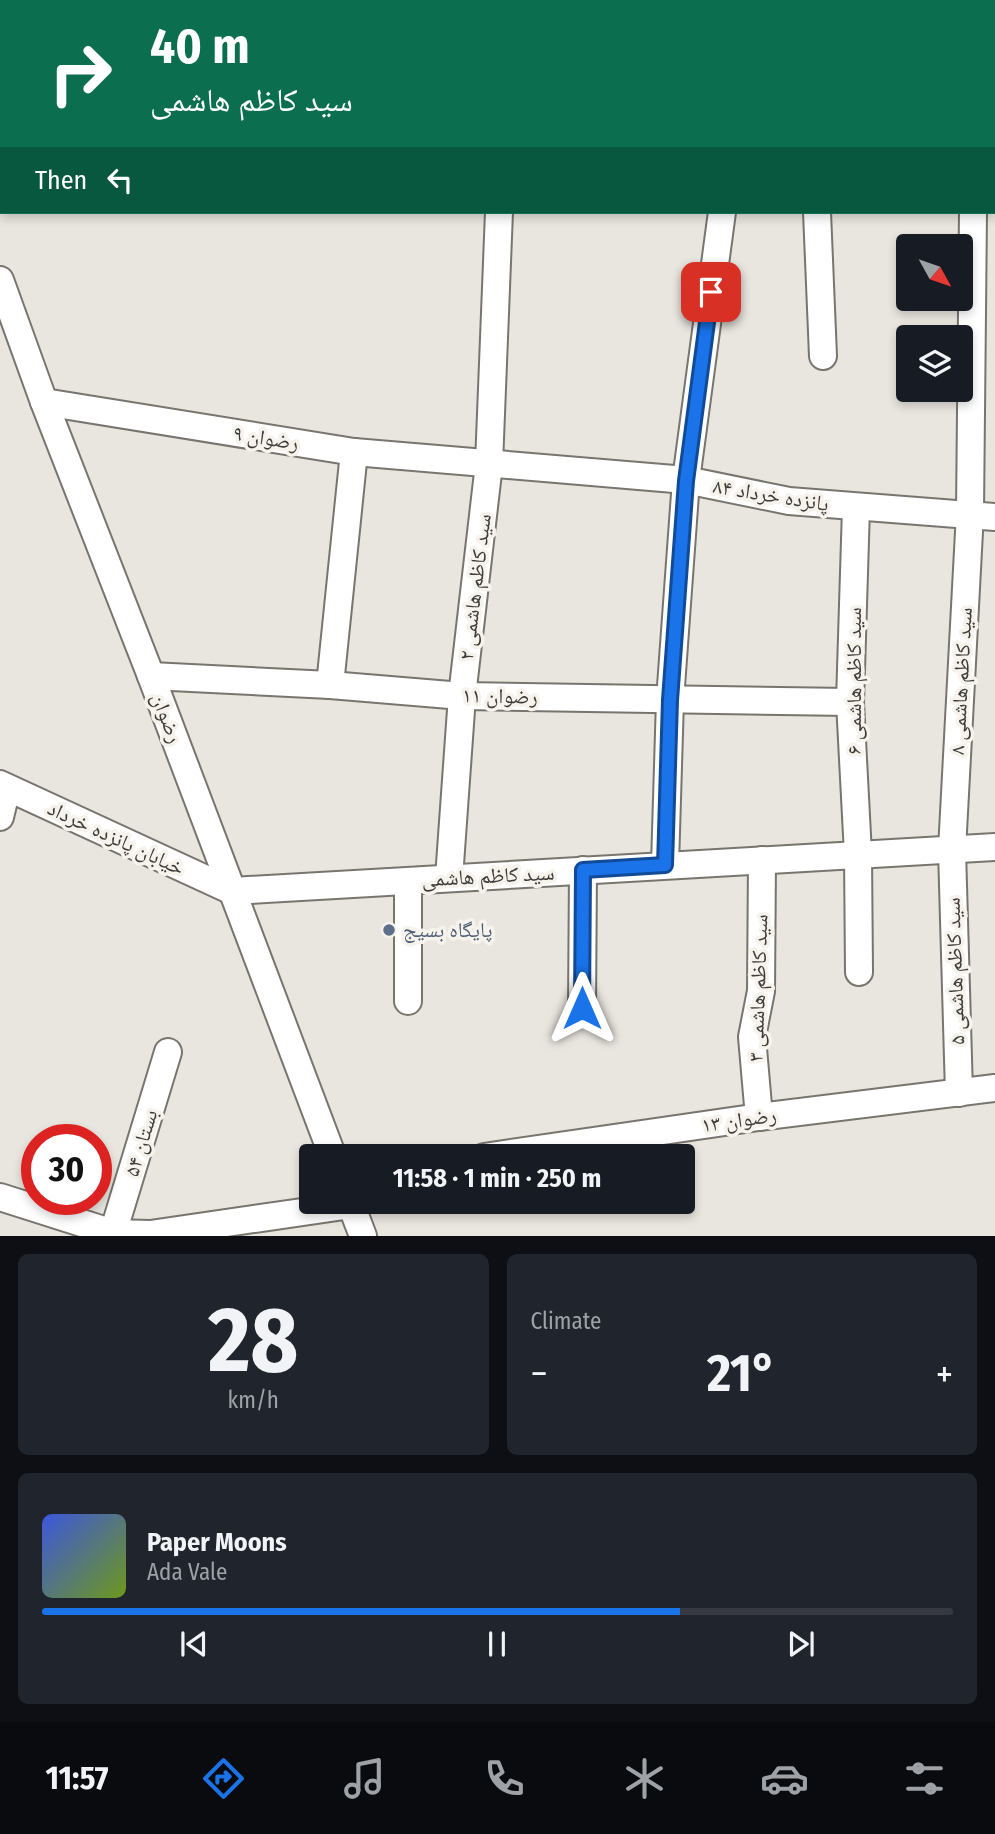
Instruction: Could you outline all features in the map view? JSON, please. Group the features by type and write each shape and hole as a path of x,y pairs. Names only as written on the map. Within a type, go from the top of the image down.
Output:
{"street":[{"name":"سید کاظم هاشمی ۲","path":"449,878 462,696 489,464 499,214"},
{"path":"665,865 670,700 686,481 722,214"},
{"path":"817,214 823,356"},
{"name":"سید کاظم هاشمی ۸","path":"952,850 983,515 983,429 973,214"},
{"name":"رضوان","path":"0,280 44,402 328,1144"},
{"name":"رضوان ۹","path":"44,402 354,452 489,464"},
{"path":"330,685 354,452"},
{"name":"پانزده خرداد ۸۴","path":"489,464 686,481 789,501 856,508 983,515"},
{"name":"سید کاظم هاشمی ۶","path":"856,508 850,702 858,854 859,972"},
{"name":"رضوان ۱۱","path":"151,676 330,685 462,696 850,702"},
{"path":"0,817 4,786"},
{"name":"خیابان پانزده خرداد","path":"4,786 232,891"},
{"name":"سید کاظم هاشمی","path":"232,891 995,847"},
{"name":"سید کاظم هاشمی ۵","path":"952,850 959,1093"},
{"name":"سید کاظم هاشمی ۳","path":"759,1117 752,1037 761,991 762,860"},
{"path":"582,1008 583,870"},
{"path":"408,881 408,1001"},
{"name":"بستان ۵۴","path":"113,1233 168,1052"},
{"name":"رضوان ۱۳","path":"573,1144 759,1117 995,1088"},
{"path":"0,1197 113,1233 150,1235 299,1212"},
{"path":"354,1214 363,1236"}],"place":[{"name":"پایگاه بسیج","path":"389,930"}],"route":[{"path":"582,1008 583,870 665,865 670,700 686,481 711,292"}]}
